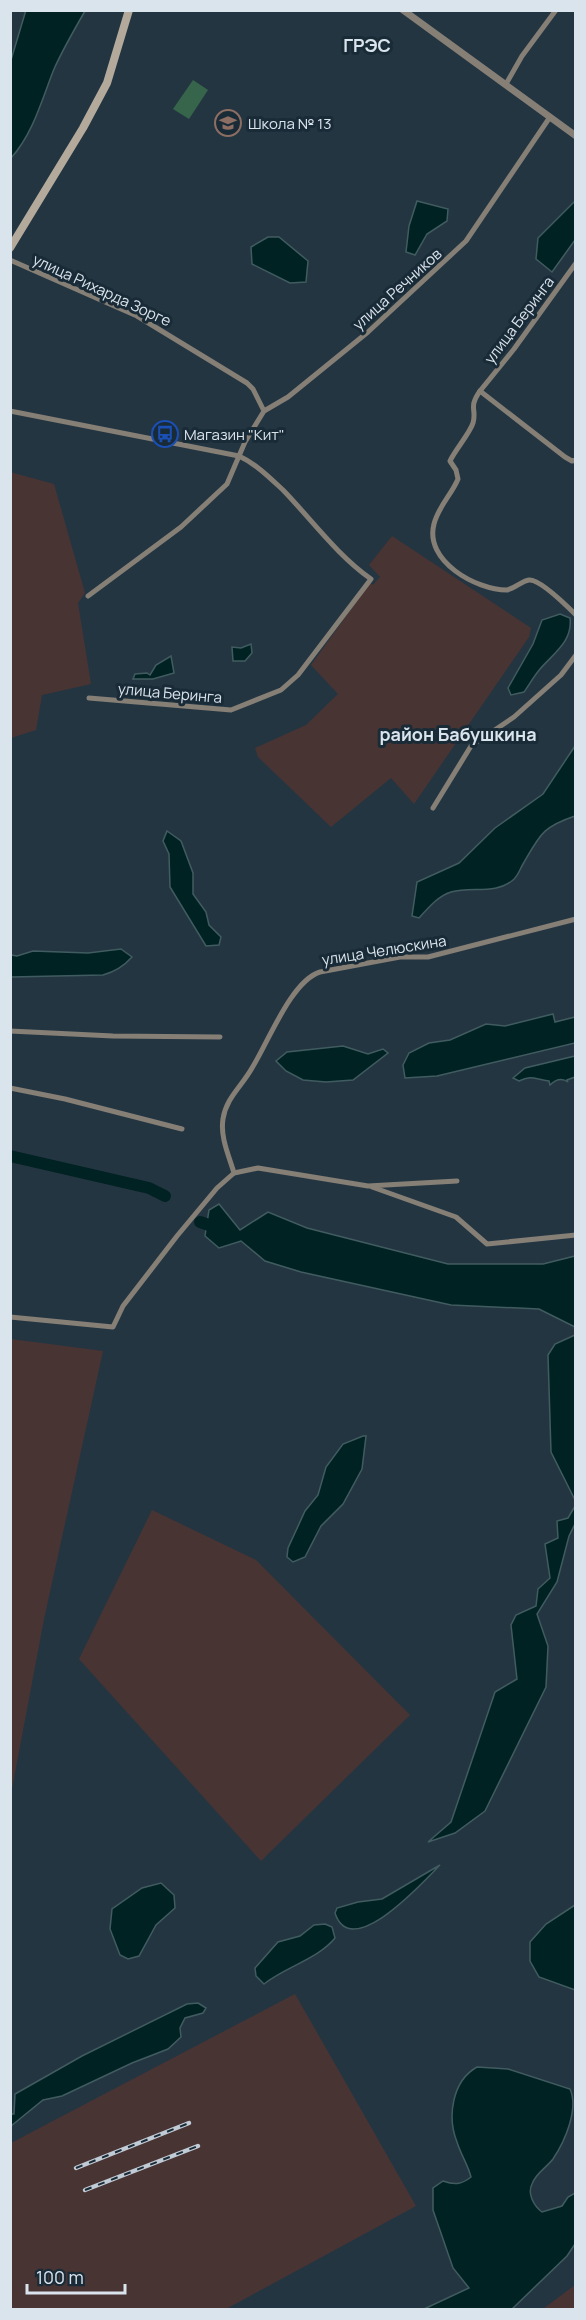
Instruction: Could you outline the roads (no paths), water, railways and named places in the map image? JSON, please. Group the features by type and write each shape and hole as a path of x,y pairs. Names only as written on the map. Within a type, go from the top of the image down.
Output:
{"main road":[{"path":"10,248 104,89 129,10"}],"street":[{"path":"403,10 576,136"},
{"path":"506,84 522,56 556,10"},
{"name":"улица Речников","path":"239,456 244,442 264,411 288,397 368,332 466,241 550,117"},
{"name":"улица Рихарда Зорге","path":"10,260 137,316 161,329 247,383 253,389 264,411"},
{"name":"улица Беринга","path":"576,263 472,406 474,417 472,426 450,461 458,478 435,519 432,536 434,545 443,560 470,580 507,590 527,580 535,581 576,615"},
{"path":"480,392 569,460 576,460"},
{"path":"10,411 239,456 227,484 193,517 88,596"},
{"name":"улица Беринга","path":"89,698 231,710 274,694 288,686 298,675 371,579 349,562 269,477 239,456"},
{"path":"433,808 471,746 514,717 561,675 576,655"},
{"name":"улица Челюскина","path":"234,1173 222,1134 222,1122 228,1101 248,1076 272,1029 309,977 320,972 400,957 428,957 576,919"},
{"path":"10,1031 83,1035 220,1037"},
{"path":"10,1088 65,1099 182,1129"},
{"path":"10,1317 113,1328 123,1306 170,1244 217,1188 234,1173 258,1168 368,1186 456,1217 487,1244 576,1235"},
{"path":"368,1186 457,1181"}],"waterway":[{"path":"10,1156 149,1188 165,1196"},
{"path":"200,1222 221,1229"}],"railway":[{"path":"76,2168 189,2123"},
{"path":"85,2190 198,2146"}],"place":[{"name":"Школа № 13","path":"228,123"},
{"name":"Магазин \"Кит\"","path":"165,434"}],"district":[{"name":"ГРЭС","path":"367,45"},
{"name":"район Бабушкина","path":"458,734"}]}
